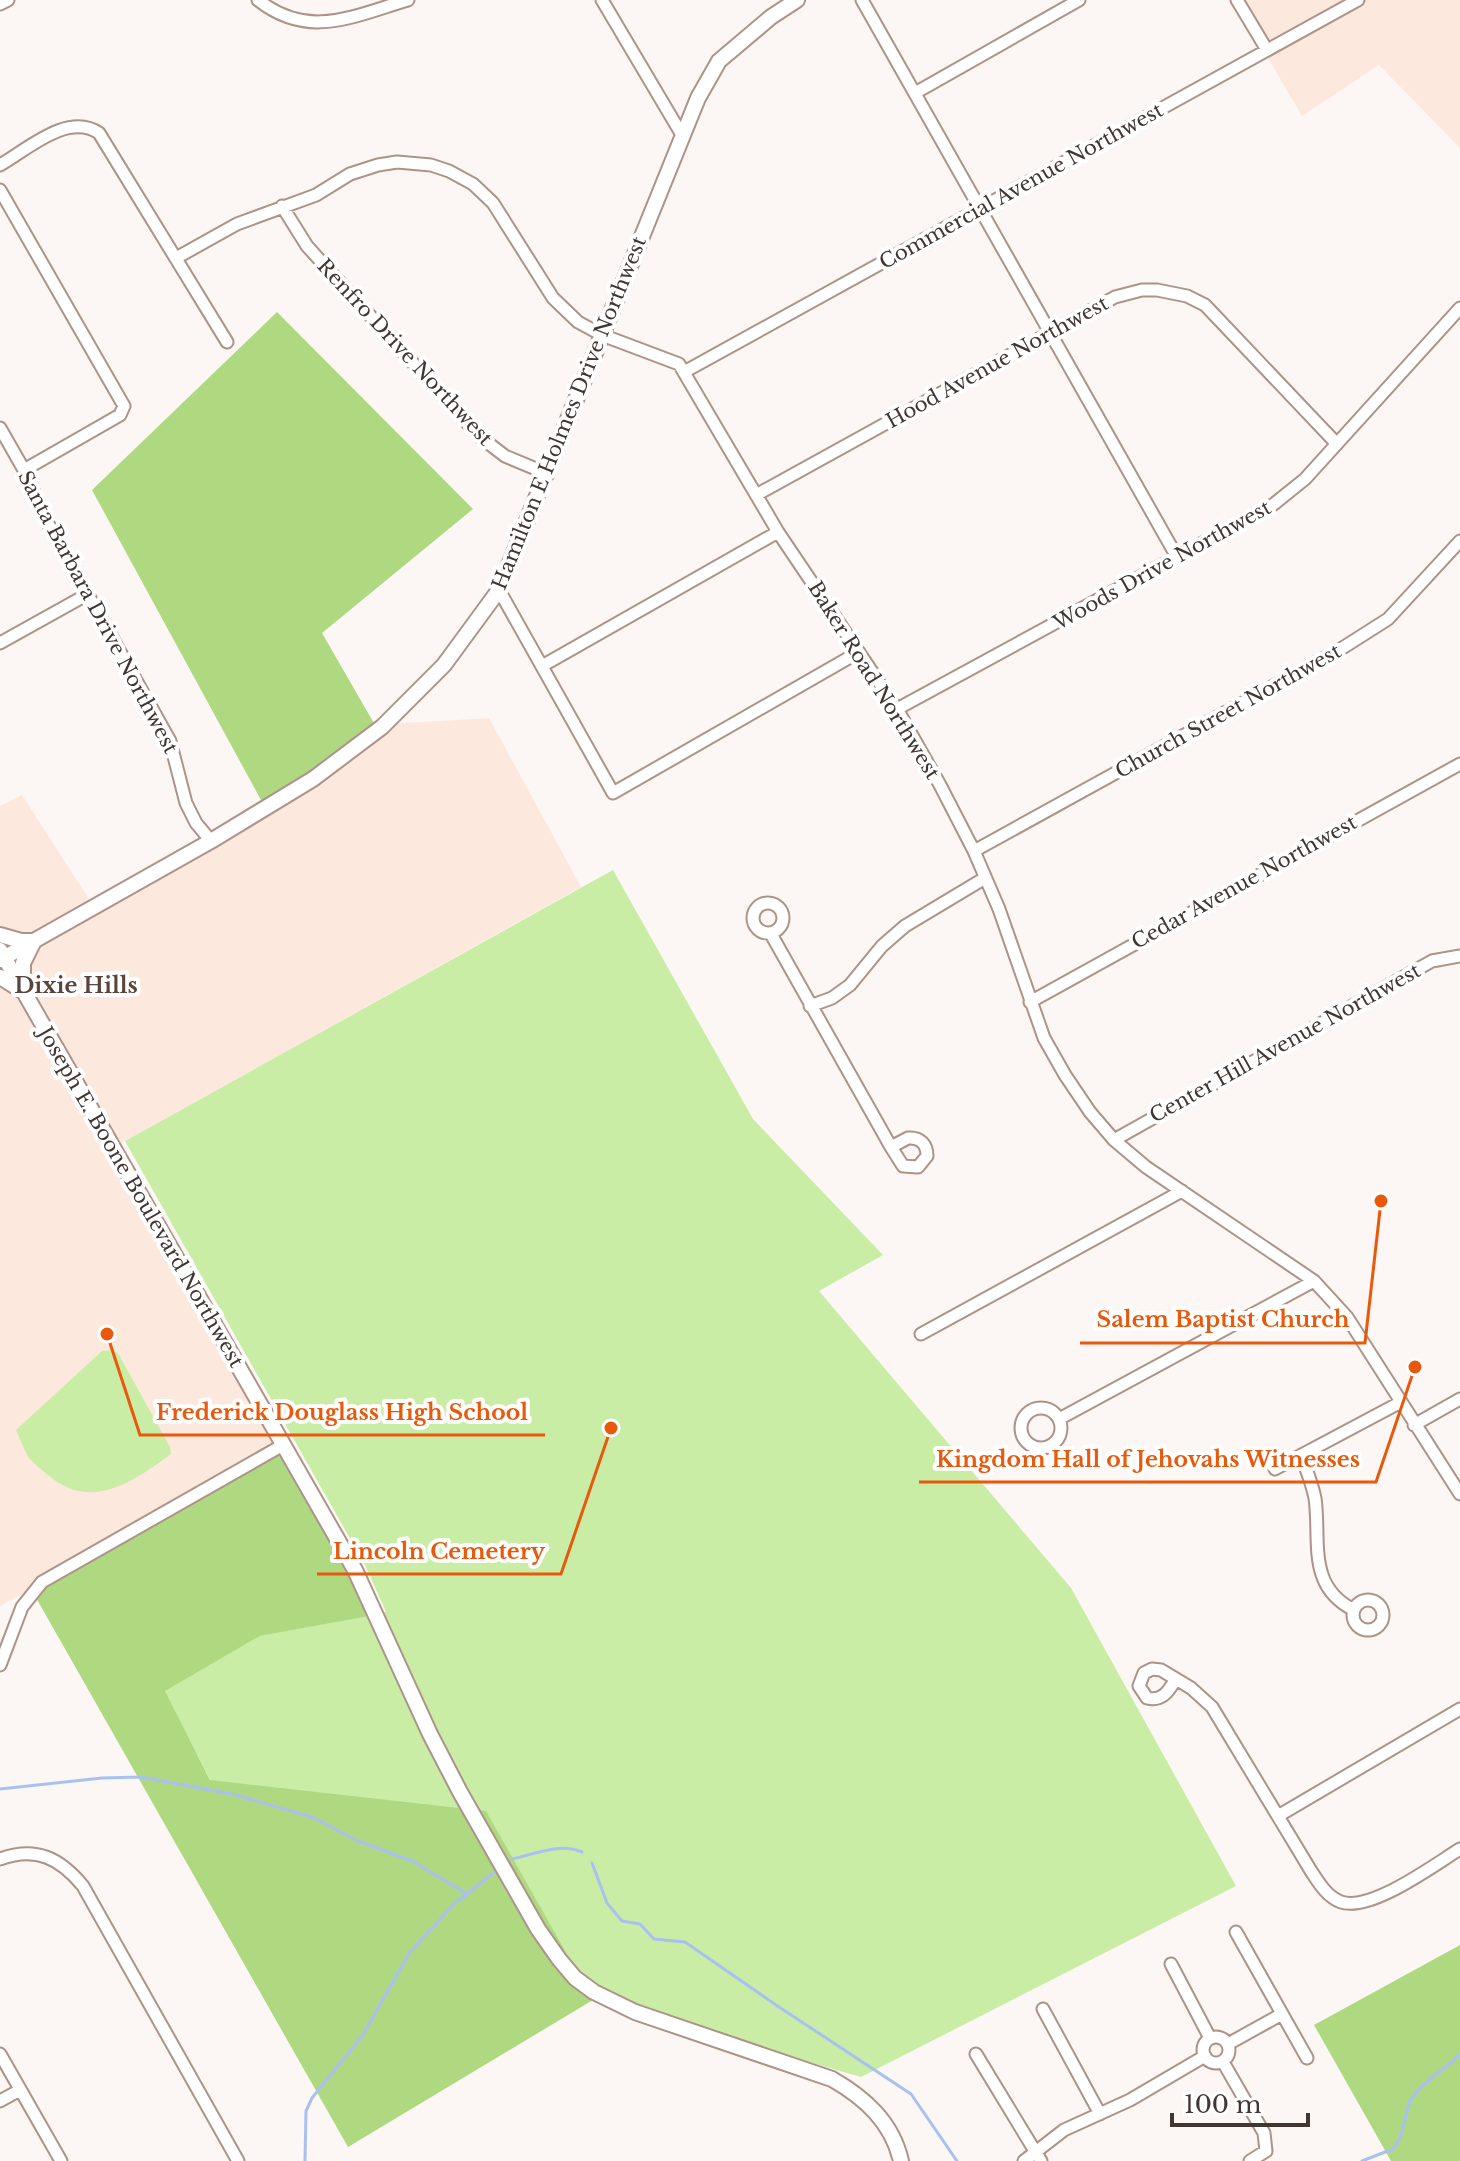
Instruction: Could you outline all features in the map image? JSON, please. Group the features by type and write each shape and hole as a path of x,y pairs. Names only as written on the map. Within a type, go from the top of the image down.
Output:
{"main road":[{"name":"Hamilton E Holmes Drive Northwest","path":"1,956 35,941 313,779 382,727 444,665 499,590 682,135 719,61 771,17 797,0"},
{"path":"0,935 35,941 23,963 24,993"},
{"name":"Joseph E. Boone Boulevard Northwest","path":"1,956 355,1570 460,1792 559,1959 575,1978 594,1992 635,2012 832,2079 857,2094 878,2113 891,2134 901,2161"},
{"path":"0,977 24,993"}],"street":[{"path":"0,4 8,0"},
{"path":"258,0 275,13 299,22 317,23 408,0"},
{"path":"602,0 682,135"},
{"path":"862,0 1177,557"},
{"path":"915,93 1079,0"},
{"path":"1237,0 1267,50"},
{"name":"Commercial Avenue Northwest","path":"684,372 1358,0"},
{"path":"0,165 65,127 78,125 92,128 105,140 227,342"},
{"path":"176,258 237,224 316,195 350,174 378,165 414,162 449,171 473,184 493,203 562,309 578,322 602,335 679,364 684,372"},
{"path":"0,190 124,406 124,411 24,470"},
{"name":"Renfro Drive Northwest","path":"282,206 307,246 479,436 505,456 548,474"},
{"name":"Hood Avenue Northwest","path":"756,495 1128,293 1157,290 1187,296 1205,305 1337,444"},
{"name":"Woods Drive Northwest","path":"897,709 1274,504 1305,479 1460,308"},
{"name":"Baker Road Northwest","path":"684,372 778,532 897,709 940,785 974,851 1044,1038 1090,1112 1114,1140 1146,1167 1314,1281 1347,1317 1460,1494"},
{"name":"Santa Barbara Drive Northwest","path":"0,428 24,470 47,522 170,741 186,803 196,823 211,841"},
{"path":"542,666 778,532"},
{"name":"Church Street Northwest","path":"974,851 1344,647 1388,619 1460,541"},
{"path":"499,590 613,793 859,652"},
{"path":"0,643 88,594"},
{"name":"Cedar Avenue Northwest","path":"1030,1002 1460,764"},
{"path":"810,1006 832,998 850,985 882,946 905,926 985,878"},
{"path":"771,934 891,1147"},
{"name":"Center Hill Avenue Northwest","path":"1114,1140 1432,961 1460,956"},
{"path":"921,1334 1182,1191"},
{"path":"1059,1419 1314,1281"},
{"path":"1414,1425 1460,1399"},
{"path":"1275,1469 1401,1402"},
{"path":"0,1665 22,1607 42,1582 283,1445"},
{"path":"1301,1455 1314,1497 1315,1548 1320,1569 1335,1597 1354,1610"},
{"path":"1176,1679 1212,1707 1325,1891 1340,1902 1372,1900 1460,1849"},
{"path":"1278,1816 1460,1709"},
{"path":"0,1859 12,1855 44,1856 70,1871 83,1886 238,2161"},
{"path":"1236,1932 1307,2058"},
{"path":"1171,1964 1210,2038"},
{"path":"1043,2009 1100,2114"},
{"path":"1228,2044 1282,2014"},
{"path":"1218,2037 1228,2044 1228,2056 1223,2062 1215,2063 1205,2056 1203,2048 1210,2038 1218,2037"},
{"path":"0,2054 61,2161"},
{"path":"976,2054 1038,2156"},
{"path":"1024,2161 1038,2156 1064,2130 1130,2100 1205,2056"},
{"path":"1223,2062 1264,2133 1266,2151 1250,2161"},
{"path":"0,2101 20,2090"}],"shaded area":[{"path":"1234,0 1460,0 1460,148 1379,65 1302,116"},
{"path":"489,718 581,887 110,1149 280,1450 0,1606 0,806 22,795 96,910 267,811 375,725"}],"green space":[{"path":"277,312 473,509 322,633 375,725 267,811 92,490"},
{"path":"613,870 753,1119 883,1255 819,1291 1071,1588 1236,1886 861,2077 593,2000 486,1812 211,1781 164,1691 260,1636 386,1612 365,1565 125,1141"},
{"path":"102,1351 118,1353 171,1454 127,1483 96,1492 80,1491 64,1486 33,1462 16,1430"},
{"path":"280,1450 349,1573 369,1616 260,1636 165,1691 210,1780 486,1811 593,2000 348,2147 31,1589"},
{"path":"1460,1945 1460,2161 1391,2161 1314,2025"}],"waterway":[{"path":"0,1789 142,1777 236,1795 314,1818 358,1841 412,1861 467,1894 465,1897"},
{"path":"511,1859 564,1848 582,1852"},
{"path":"592,1863 607,1903 622,1921 640,1924 654,1939 685,1942 911,2094 957,2161"},
{"path":"305,2161 306,2111 312,2098 363,2035 410,1952 455,1903 496,1871"},
{"path":"1362,2161 1393,2149 1400,2138 1410,2100 1460,2055"}],"place":[{"name":"Salem Baptist Church","path":"1381,1201"},
{"name":"Frederick Douglass High School","path":"107,1334"},
{"name":"Kingdom Hall of Jehovahs Witnesses","path":"1415,1367"},
{"name":"Lincoln Cemetery","path":"611,1428"}],"district":[{"name":"Dixie Hills","path":"76,985"}]}
